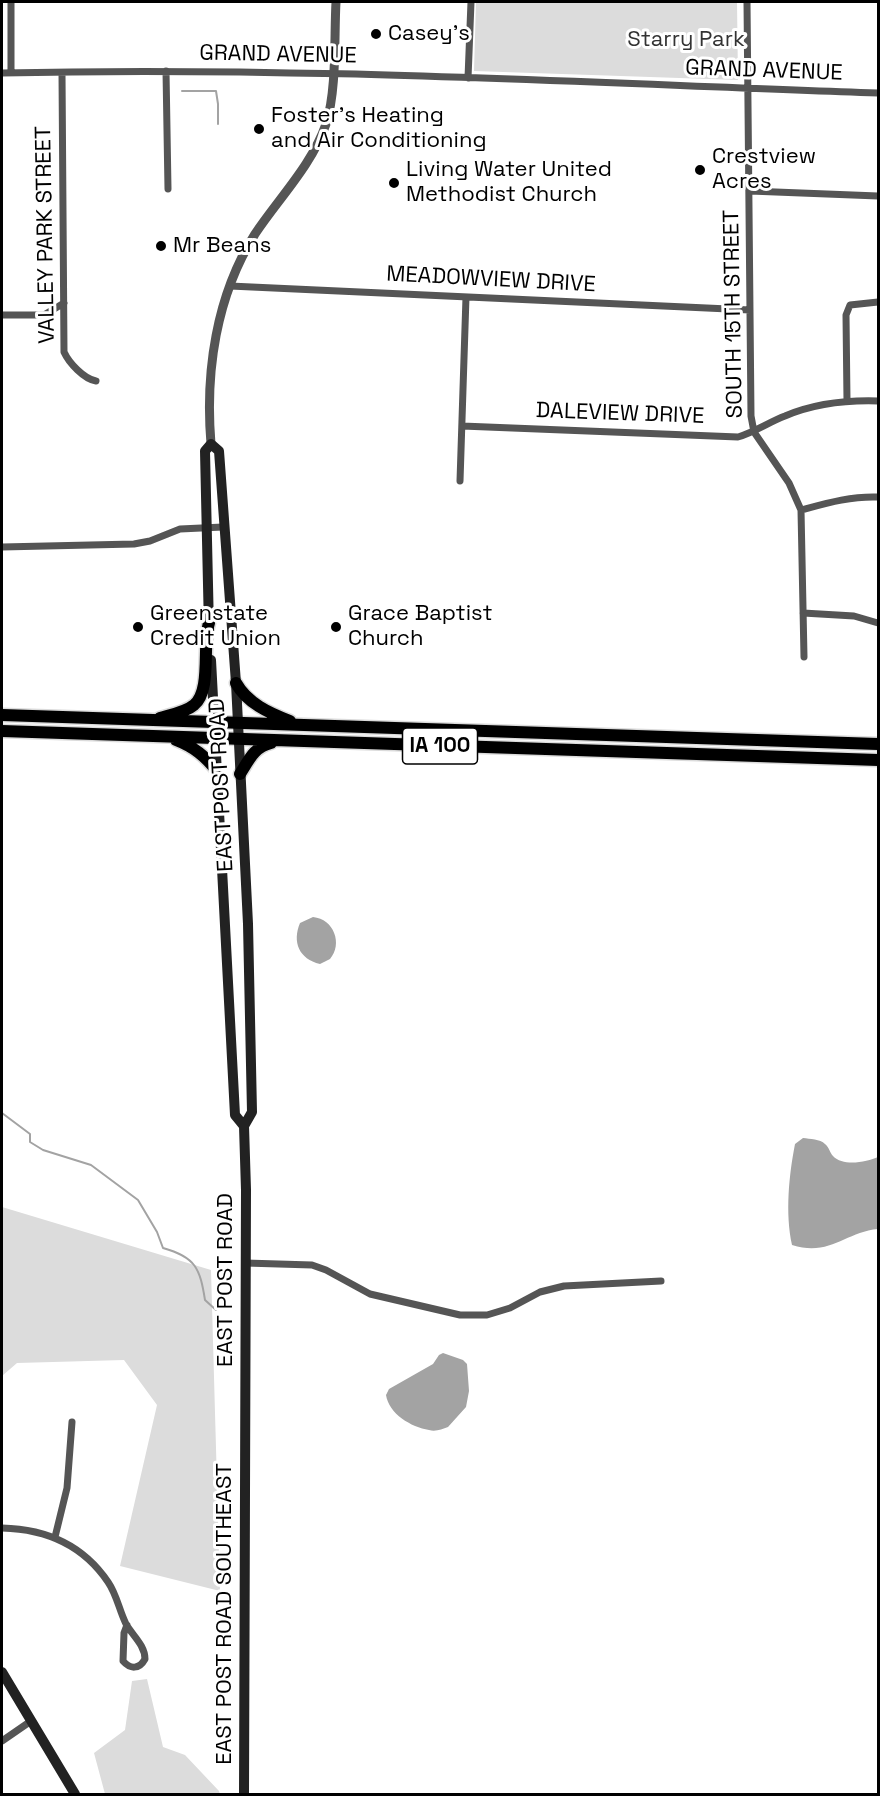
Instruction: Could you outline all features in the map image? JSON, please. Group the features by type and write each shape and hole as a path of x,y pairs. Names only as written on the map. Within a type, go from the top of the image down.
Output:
{"highway":[{"path":"152,721 195,704 202,693 205,634 209,623"},
{"path":"236,683 242,694 262,708 300,724"},
{"name":"IA 100","path":"2,715 879,744"},
{"name":"IA 100","path":"2,731 879,760"},
{"path":"170,738 195,748 217,771"},
{"path":"240,774 260,746 276,741"}],"main road":[{"name":"EAST POST ROAD","path":"244,1126 235,1115 209,623 205,451 211,444 219,451 236,683 249,924 252,1112 244,1126 245,1433"},
{"name":"EAST POST ROAD SOUTHEAST","path":"244,1794 245,1433"},
{"path":"2,1672 75,1794"}],"street":[{"path":"11,2 11,73"},
{"name":"EAST POST ROAD","path":"211,444 209,401 218,321 230,286 255,235 318,144 327,122 333,72 336,2"},
{"path":"468,78 471,2"},
{"name":"SOUTH 15TH STREET","path":"747,2 751,416 754,432 789,483 801,510 804,657"},
{"path":"166,71 168,189"},
{"name":"GRAND AVENUE","path":"2,73 333,72 879,93"},
{"name":"VALLEY PARK STREET","path":"62,73 64,352 66,358 89,380 96,381"},
{"path":"750,191 879,196"},
{"name":"MEADOWVIEW DRIVE","path":"230,286 750,310"},
{"path":"460,481 466,297"},
{"path":"847,400 846,315 850,305 879,302"},
{"path":"2,315 44,315 64,303"},
{"name":"DALEVIEW DRIVE","path":"462,426 738,437 754,432 792,413 820,405 847,400 879,401"},
{"path":"801,510 842,500 879,497"},
{"path":"2,547 134,544 150,541 180,529 223,527"},
{"path":"803,613 854,616 879,623"},
{"path":"245,1263 312,1265 370,1294 429,1309 475,1316 500,1312 540,1292 558,1287 661,1281"},
{"path":"55,1537 67,1488 72,1422"},
{"path":"2,1528 18,1528 55,1537 75,1548 94,1565 108,1582 127,1625 145,1655 142,1664 135,1668 126,1665 123,1660 123,1633 127,1625"},
{"path":"2,1741 31,1721"}],"green space":[{"name":"Starry Park","path":"476,2 737,2 738,80 474,71"},
{"path":"2,1207 211,1270 220,1591 120,1566 157,1405 124,1360 17,1363 2,1376"},
{"path":"147,1679 163,1747 185,1755 220,1794 105,1794 94,1753 125,1730 132,1681"}],"shaded area":[{"path":"313,917 326,922 331,927 336,940 334,953 330,959 320,964 302,954 297,943 300,923"},
{"path":"803,1138 823,1142 833,1156 843,1162 862,1162 878,1157 878,1229 817,1248 792,1245 788,1207 790,1181 795,1144"},
{"path":"443,1353 463,1360 467,1364 469,1391 466,1407 448,1427 432,1431 408,1423 396,1414 386,1395 389,1389 433,1364"}],"waterway":[{"path":"182,91 216,91 218,124"},
{"path":"2,1113 30,1134 30,1142 43,1150 91,1165 138,1200 157,1232 163,1248 183,1256 195,1266 201,1280 205,1300 216,1310"}],"place":[{"name":"Casey's","path":"376,34"},
{"name":"Foster's Heating and Air Conditioning","path":"259,129"},
{"name":"Crestview Acres","path":"700,170"},
{"name":"Living Water United Methodist Church","path":"394,183"},
{"name":"Mr Beans","path":"161,246"},
{"name":"Greenstate Credit Union","path":"138,627"},
{"name":"Grace Baptist Church","path":"336,627"}]}
